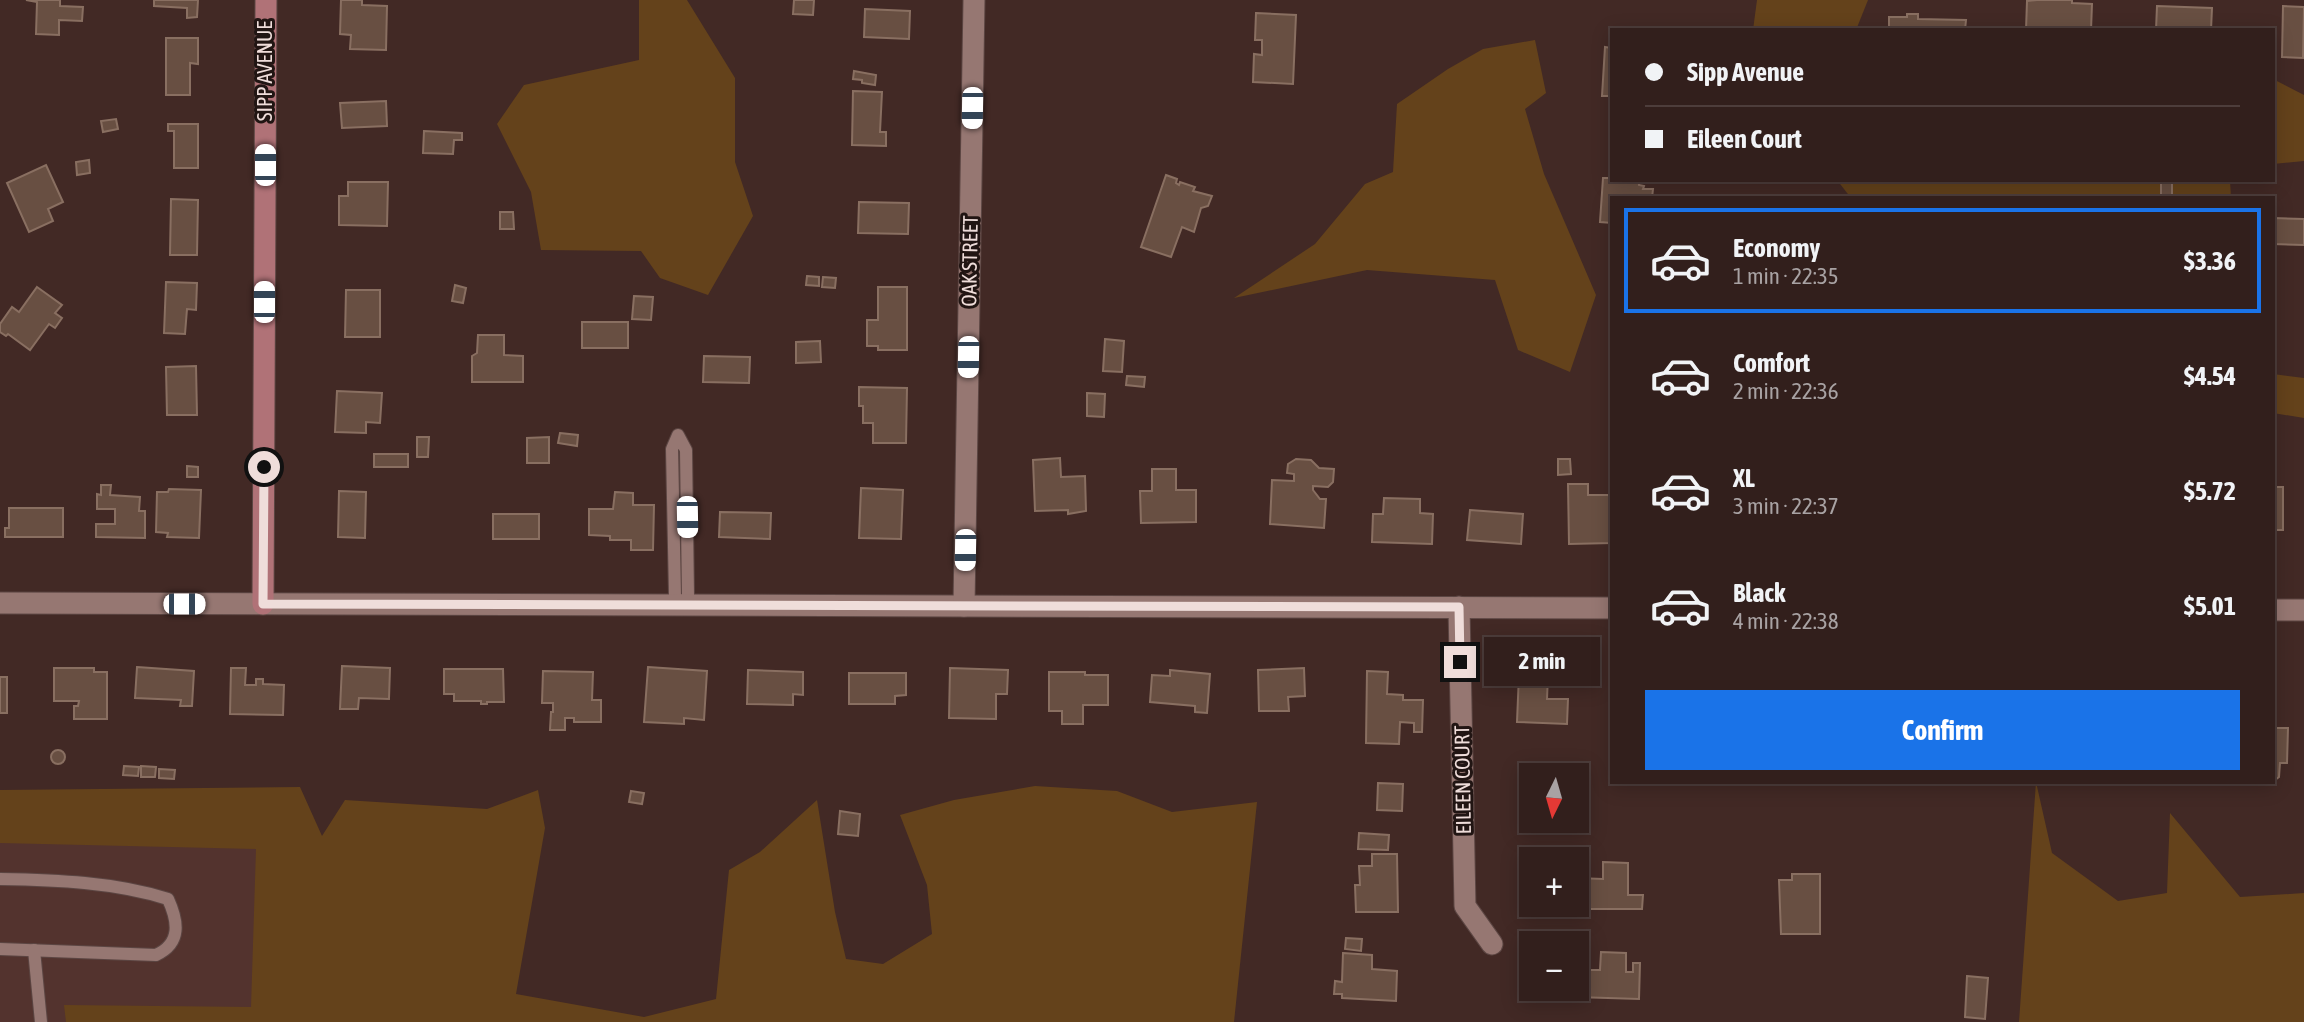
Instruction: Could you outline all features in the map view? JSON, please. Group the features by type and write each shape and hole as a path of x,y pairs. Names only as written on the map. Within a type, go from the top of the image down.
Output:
{"street":[{"name":"SIPP AVENUE","path":"263,604 266,0"},
{"name":"OAK STREET","path":"964,606 974,0"},
{"path":"0,603 1610,608"},
{"name":"EILEEN COURT","path":"1459,607 1465,906 1492,944"},
{"path":"2275,610 2304,610"}],"lane":[{"path":"678,435 686,450 688,596 682,605 675,596 672,449 678,435"},
{"path":"0,879 41,879 140,890 168,899 176,917 175,933 167,950 156,955 0,949"},
{"path":"34,950 41,1022"}],"shaded area":[{"path":"639,0 687,0 735,78 735,162 753,216 708,295 660,278 641,251 541,250 531,192 497,124 524,85 639,60"},
{"path":"1757,0 1868,0 1857,28 1753,28"},
{"path":"1535,40 1546,93 1525,109 1544,174 1596,295 1570,372 1518,350 1495,280 1367,270 1234,298 1315,244 1365,184 1393,172 1397,104 1483,49"},
{"path":"2275,80 2304,95 2304,161 2275,164"},
{"path":"1839,182 2230,182 2231,196 1849,196"},
{"path":"2275,374 2304,378 2304,418 2275,413"},
{"path":"2036,784 2052,853 2118,901 2167,893 2170,813 2240,897 2304,893 2304,1022 2019,1022"},
{"path":"1035,786 1117,791 1172,812 1257,802 1234,1022 66,1022 64,1005 251,1007 256,849 0,843 0,790 300,787 322,836 345,800 487,809 538,790 545,828 516,994 644,1017 716,999 729,870 760,852 817,800 835,912 846,959 883,964 932,934 927,885 900,815 954,800"},
{"path":"0,831 283,832 279,1022 0,1022"}],"building":[{"path":"26,0 60,0 60,6 83,7 82,21 59,20 59,35 36,34 37,2"},
{"path":"154,0 198,0 197,17 187,18 187,8 154,6"},
{"path":"341,0 362,0 362,5 387,6 386,50 350,49 351,35 340,34"},
{"path":"794,0 814,0 813,15 793,14"},
{"path":"2072,0 2072,3 2092,4 2091,28 2026,28 2027,1"},
{"path":"2157,6 2212,8 2211,28 2156,28"},
{"path":"2283,6 2304,7 2303,58 2282,57"},
{"path":"865,9 910,11 909,39 864,37"},
{"path":"1256,13 1296,15 1293,84 1253,82 1254,54 1262,55 1262,40 1255,40"},
{"path":"1907,14 1918,14 1918,19 1966,20 1965,28 1889,28 1889,17 1907,17"},
{"path":"166,38 198,38 198,64 190,63 190,95 166,95"},
{"path":"1605,47 1610,48 1610,96 1602,96"},
{"path":"854,71 876,75 875,85 853,79"},
{"path":"853,91 882,92 880,132 886,132 886,146 852,145"},
{"path":"386,101 387,126 342,128 340,103"},
{"path":"116,119 118,129 103,132 101,121"},
{"path":"168,124 198,124 198,168 174,168 174,131 168,131"},
{"path":"424,131 462,133 462,140 454,140 453,154 423,153"},
{"path":"89,160 90,173 77,175 76,162"},
{"path":"46,165 63,202 48,209 53,221 29,232 7,183"},
{"path":"1166,175 1177,179 1176,183 1179,185 1180,182 1195,187 1193,191 1212,196 1208,206 1201,208 1194,232 1182,227 1171,257 1141,247"},
{"path":"1603,178 1610,178 1610,182 1639,182 1639,185 1644,186 1643,189 1653,189 1652,196 1610,196 1610,223 1600,222"},
{"path":"348,182 388,182 387,226 339,225 339,196 348,196"},
{"path":"2161,182 2172,182 2172,196 2161,196"},
{"path":"171,199 198,200 197,255 170,255"},
{"path":"859,202 909,203 908,234 858,233"},
{"path":"500,212 513,212 514,229 500,229"},
{"path":"2275,218 2304,219 2304,245 2275,244"},
{"path":"807,276 819,277 819,286 806,285"},
{"path":"823,277 836,278 835,288 822,287"},
{"path":"166,282 197,283 196,310 187,309 185,334 164,333"},
{"path":"455,285 466,288 463,303 452,301"},
{"path":"37,287 62,305 55,313 62,318 55,328 49,324 30,350 8,334 6,336 0,332 0,324 12,307 19,312"},
{"path":"878,287 907,287 907,350 878,350 878,346 867,346 867,320 878,320"},
{"path":"346,290 380,290 380,337 345,337"},
{"path":"634,296 653,297 651,320 632,319"},
{"path":"582,322 628,322 628,348 582,348"},
{"path":"478,335 504,335 504,355 523,356 523,382 472,382 472,356 477,353"},
{"path":"1105,339 1124,341 1122,372 1103,371"},
{"path":"820,341 821,362 796,363 796,342"},
{"path":"704,356 750,357 749,383 703,382"},
{"path":"196,366 197,415 167,415 166,367"},
{"path":"1127,376 1145,377 1144,387 1126,385"},
{"path":"859,387 907,388 906,443 873,443 873,423 863,423"},
{"path":"337,391 382,393 380,423 366,422 366,433 335,432"},
{"path":"1087,393 1105,394 1104,417 1087,416"},
{"path":"560,433 578,435 577,446 558,443"},
{"path":"417,437 429,437 428,457 417,457"},
{"path":"549,437 549,463 527,463 527,438"},
{"path":"374,454 408,454 408,467 374,467"},
{"path":"1060,458 1061,477 1085,476 1086,511 1068,514 1068,510 1035,511 1033,460"},
{"path":"1296,459 1311,460 1319,468 1334,469 1333,482 1328,487 1313,486 1320,499 1326,499 1324,528 1270,524 1272,480 1294,481 1294,474 1287,473 1288,464"},
{"path":"1558,459 1570,459 1571,474 1558,475"},
{"path":"187,466 198,467 198,477 187,477"},
{"path":"1152,469 1176,469 1176,490 1196,490 1196,522 1141,523 1140,491 1152,491"},
{"path":"1568,484 1588,484 1588,495 1610,497 1610,543 1569,544"},
{"path":"101,485 111,485 110,495 140,497 139,511 145,511 145,538 96,537 96,524 115,524 115,509 97,509 97,494 101,495"},
{"path":"2275,487 2283,487 2283,530 2275,530"},
{"path":"861,488 903,490 901,539 859,538"},
{"path":"169,489 201,490 199,538 167,537 168,533 156,532 157,492 168,492"},
{"path":"339,491 366,492 365,538 338,537"},
{"path":"615,492 633,493 633,505 654,505 653,550 631,550 631,540 610,540 610,536 589,535 589,509 613,509"},
{"path":"1384,498 1420,499 1420,513 1433,514 1432,544 1372,542 1373,514 1383,514"},
{"path":"9,508 63,508 63,537 5,537 5,528 9,528"},
{"path":"1470,510 1523,514 1521,544 1467,540"},
{"path":"720,512 771,513 770,539 719,537"},
{"path":"493,514 539,514 539,539 493,539"},
{"path":"342,666 390,668 389,699 359,698 358,709 340,709"},
{"path":"137,667 194,671 192,706 180,706 181,700 135,698"},
{"path":"648,667 707,671 704,720 684,718 684,724 644,722"},
{"path":"54,668 94,668 94,672 107,672 107,719 74,719 74,706 78,706 79,701 54,701"},
{"path":"231,668 246,668 245,685 256,685 256,679 263,679 263,684 284,685 283,715 230,714"},
{"path":"950,668 1008,670 1007,694 996,694 996,719 949,718"},
{"path":"1304,668 1305,696 1288,697 1289,711 1259,711 1258,670"},
{"path":"444,669 503,669 504,702 481,704 481,701 454,701 454,694 444,694"},
{"path":"748,670 803,672 803,695 793,694 793,705 747,704"},
{"path":"1170,670 1210,674 1207,713 1195,712 1195,706 1150,702 1152,675 1170,676"},
{"path":"543,671 593,672 592,700 601,700 601,722 574,722 574,718 565,718 565,730 550,730 553,703 542,703"},
{"path":"1367,671 1388,672 1387,694 1403,695 1403,700 1423,700 1422,732 1414,732 1414,723 1400,722 1399,744 1366,743"},
{"path":"1049,672 1108,675 1108,705 1083,705 1083,724 1062,724 1062,711 1049,711"},
{"path":"849,673 906,673 906,695 895,696 895,704 849,704"},
{"path":"1519,674 1548,675 1547,699 1568,699 1567,724 1517,722"},
{"path":"0,677 7,677 7,713 0,713"},
{"path":"2275,728 2288,728 2287,763 2280,763 2279,777 2275,780"},
{"path":"58,750 63,752 63,762 58,764 53,762 51,757 53,752"},
{"path":"124,766 139,767 138,776 123,775"},
{"path":"141,766 156,767 155,777 141,777"},
{"path":"159,769 175,770 174,779 159,778"},
{"path":"1378,783 1403,784 1402,811 1377,810"},
{"path":"631,791 644,793 642,804 629,802"},
{"path":"840,811 860,814 858,836 838,834"},
{"path":"1359,833 1389,835 1388,850 1358,849"},
{"path":"1372,854 1397,854 1398,912 1356,912 1355,885 1360,885 1359,866 1372,866"},
{"path":"1603,862 1628,863 1628,895 1643,895 1642,909 1589,909 1589,878 1603,879"},
{"path":"1792,874 1820,874 1820,934 1781,934 1779,880 1792,880"},
{"path":"1346,938 1362,939 1361,951 1345,949"},
{"path":"1601,952 1626,953 1626,972 1633,972 1633,963 1640,963 1639,999 1589,997 1589,970 1600,970"},
{"path":"1343,953 1372,955 1372,969 1397,971 1396,1001 1342,998 1342,994 1334,994 1335,981 1342,982"},
{"path":"1967,976 1988,978 1985,1019 1965,1017"}],"route":[{"path":"264,467 263,604 1459,607 1460,662"}]}
